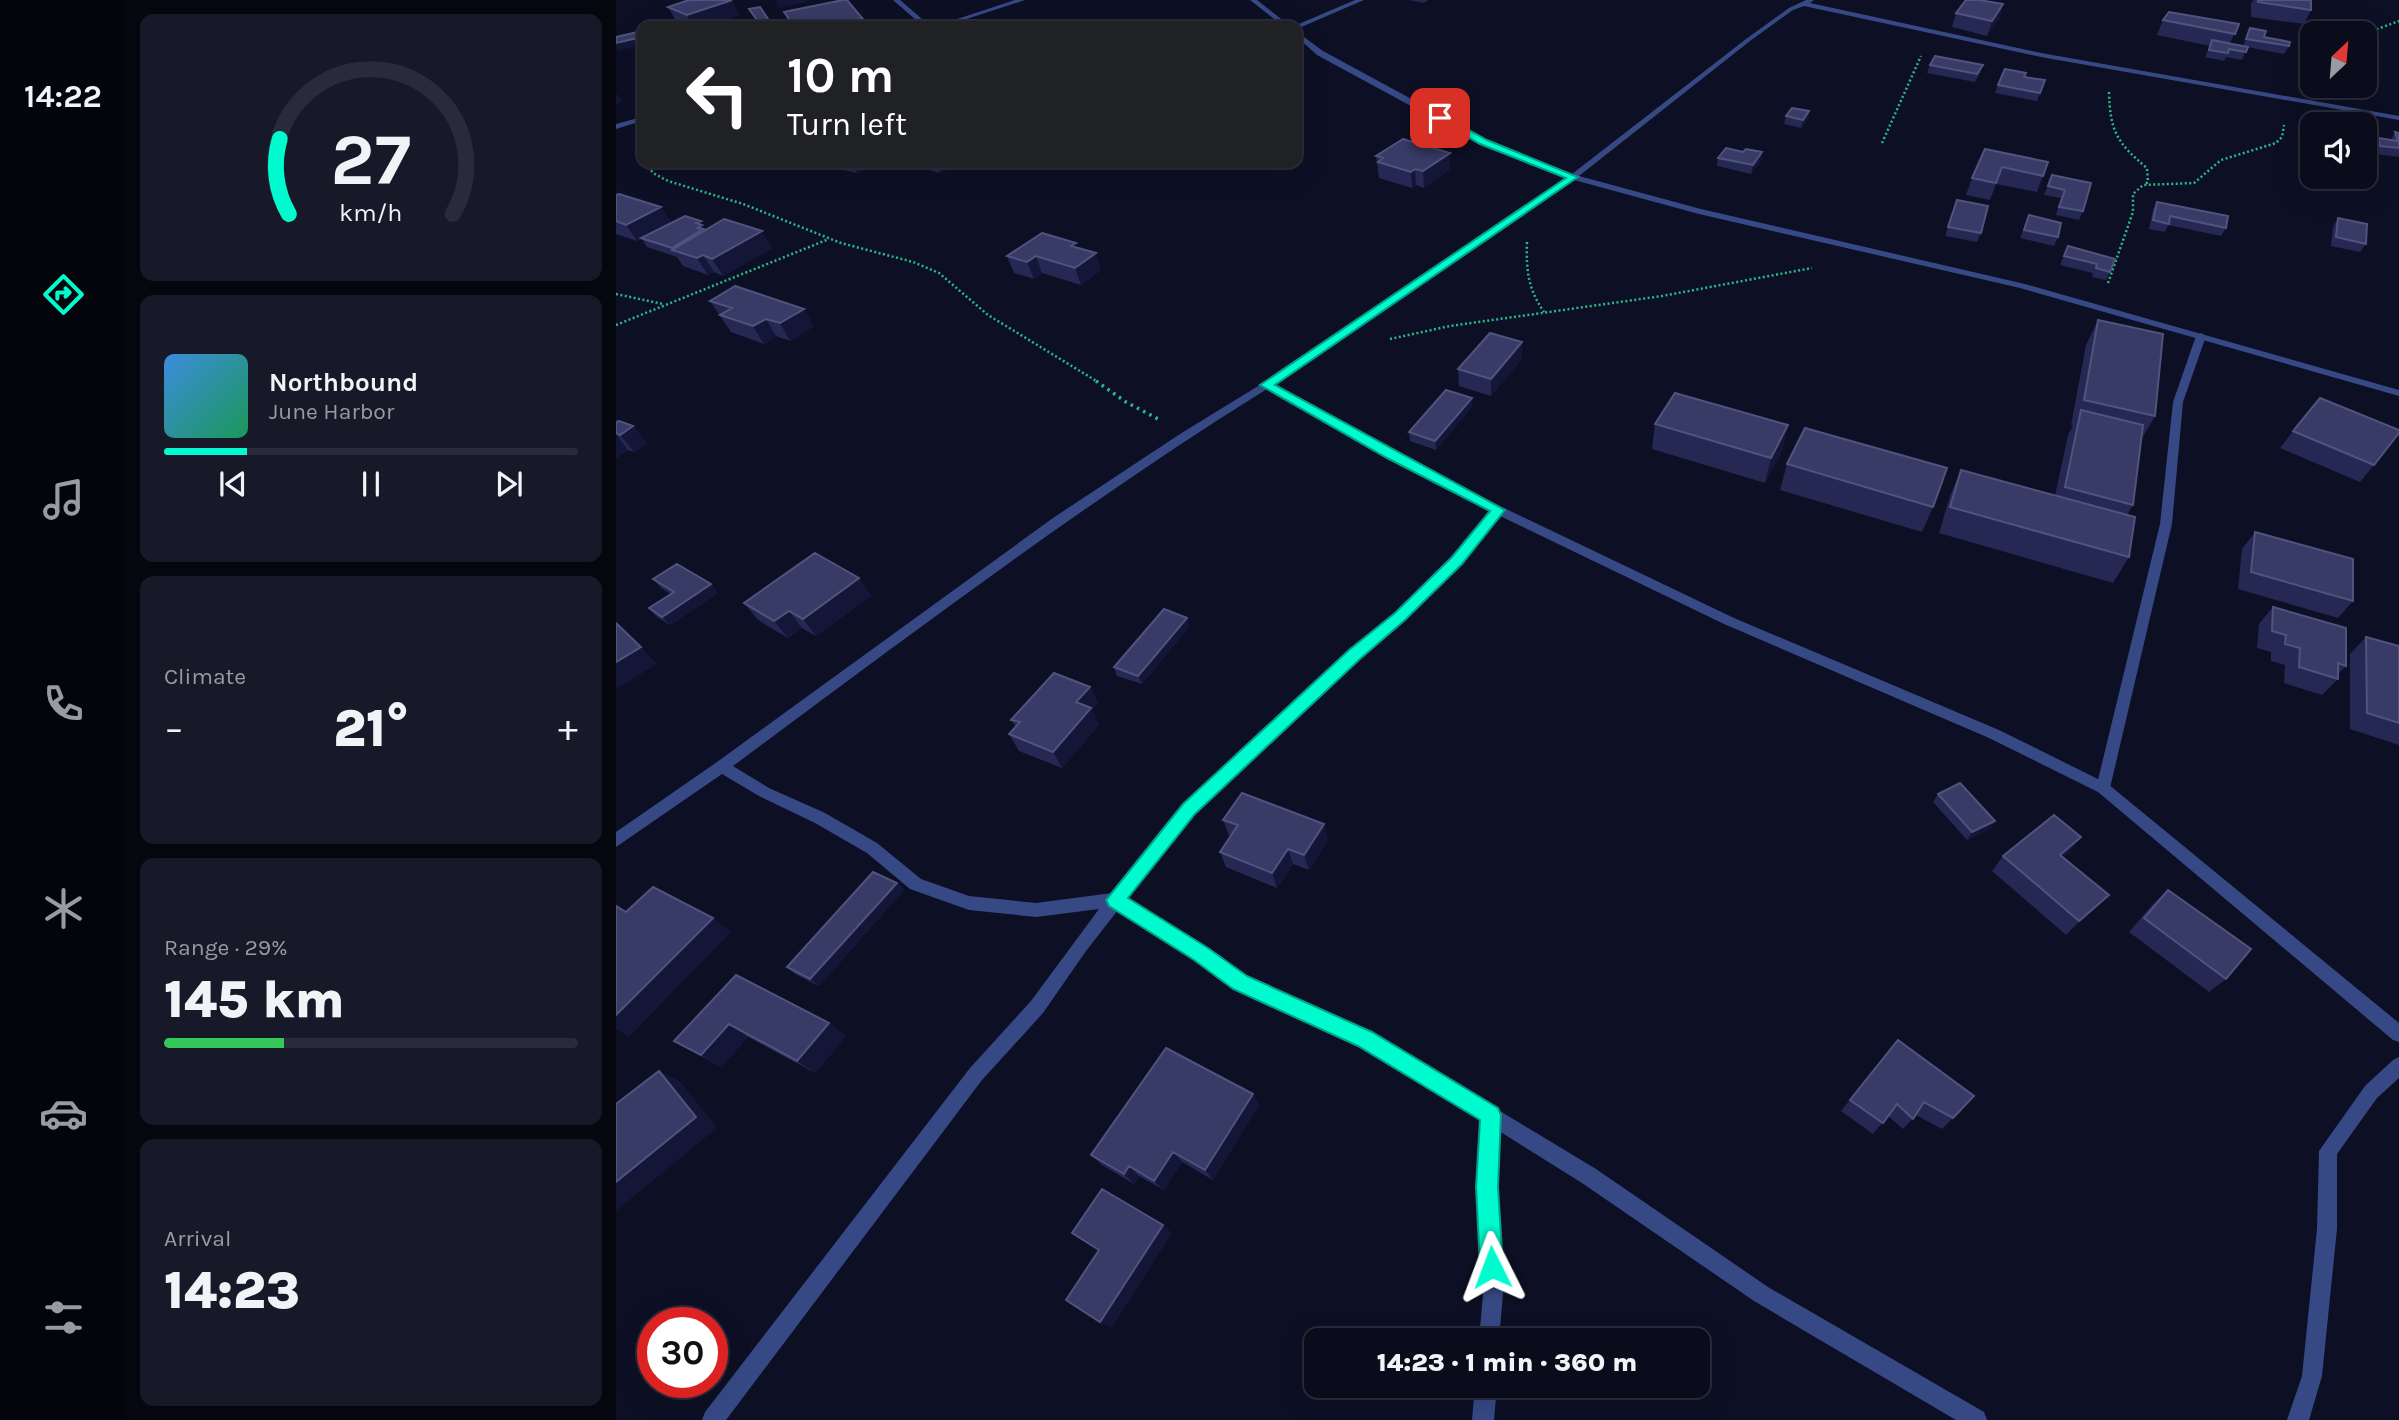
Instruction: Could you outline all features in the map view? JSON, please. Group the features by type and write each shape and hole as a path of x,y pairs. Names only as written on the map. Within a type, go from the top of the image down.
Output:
{"street":[{"path":"896,0 921,21"},
{"path":"955,21 1022,0"},
{"path":"1252,0 1280,21"},
{"path":"1302,25 1361,0"},
{"path":"616,840 722,766 1057,521 1266,385 1573,177 1748,40 1791,9 1808,2 2089,64 2399,118"},
{"path":"1302,38 1320,53 1484,142 1573,177 1699,211 2022,286 2399,393"},
{"path":"616,127 637,121"},
{"path":"2103,788 2166,524 2178,402 2201,336"},
{"path":"1266,385 1391,455 1498,510 1729,621 1994,734 2103,788 2399,1034"},
{"path":"713,1420 976,1074 1037,1007 1115,900 1189,809 1355,654 1400,617 1457,561 1498,510"},
{"path":"722,766 764,792 820,818 872,848 916,884 969,903 1036,910 1115,900 1201,954 1240,983 1365,1039 1589,1177 1761,1294 1976,1420"},
{"path":"2298,1420 2312,1376 2327,1229 2328,1151 2371,1093 2399,1066"},
{"path":"1490,1115 1487,1187 1493,1294 1490,1328"},
{"path":"1483,1420 1485,1398"}],"path":[{"path":"2377,30 2399,22"},
{"path":"1882,142 1908,80 1925,50 1939,33"},
{"path":"2089,64 2105,79 2113,133 2122,148 2147,168 2148,182 2133,194 2133,212 2107,285 2107,292 2119,313"},
{"path":"2143,185 2194,183 2221,160 2276,143 2282,136 2289,97"},
{"path":"650,168 668,181 743,204 830,239 913,262 939,273 988,315 1155,418 1207,423"},
{"path":"1511,219 1527,236 1525,279 1529,291 1544,312"},
{"path":"616,325 830,239"},
{"path":"1384,341 1450,326 1662,296 1814,267"},
{"path":"616,294 665,305"}],"building":[{"path":"689,0 732,0 687,15 668,7"},
{"path":"847,0 863,19 790,21 784,12"},
{"path":"1966,0 2003,4 1992,21 1956,13"},
{"path":"2311,0 2311,10 2258,2"},
{"path":"760,7 769,21 752,21 757,20 749,9"},
{"path":"2169,12 2239,24 2235,34 2163,20"},
{"path":"2250,28 2266,31 2264,37 2290,42 2289,46 2246,39"},
{"path":"637,32 637,38 616,43 616,37"},
{"path":"2212,40 2248,47 2246,52 2209,50"},
{"path":"1935,56 1983,65 1977,74 1930,65"},
{"path":"2005,69 2026,73 2024,77 2045,80 2040,93 1998,85"},
{"path":"1792,108 1809,111 1803,120 1786,116"},
{"path":"2395,132 2399,133 2399,148 2380,146 2378,138 2398,141"},
{"path":"1403,139 1450,153 1423,171 1415,169 1411,172 1378,162 1383,158 1376,156"},
{"path":"1726,148 1762,152 1753,165 1718,158"},
{"path":"1985,149 2048,162 2043,176 2002,167 1996,183 1972,178"},
{"path":"2052,175 2091,183 2083,211 2059,207 2065,190 2048,186"},
{"path":"616,195 661,207 626,225 616,221"},
{"path":"1957,200 1988,206 1981,233 1948,227"},
{"path":"2157,202 2228,216 2226,228 2170,216 2169,224 2153,220"},
{"path":"2029,215 2061,223 2058,237 2024,230"},
{"path":"685,216 701,221 696,223 702,225 698,228 703,229 672,248 641,238"},
{"path":"2338,218 2367,224 2366,244 2336,237"},
{"path":"724,219 762,231 712,259 703,255 697,258 672,250"},
{"path":"1042,233 1076,243 1071,246 1096,253 1075,268 1036,256 1027,262 1007,256"},
{"path":"2068,246 2115,259 2110,272 2096,268 2097,264 2064,256"},
{"path":"735,286 804,309 780,323 766,319 753,326 720,315 732,308 710,301"},
{"path":"2098,320 2163,334 2155,416 2084,400"},
{"path":"1490,333 1522,342 1491,379 1458,369"},
{"path":"1446,390 1472,398 1435,441 1409,432"},
{"path":"1675,393 1788,425 1771,458 1655,424"},
{"path":"2320,398 2399,430 2399,433 2374,465 2293,431"},
{"path":"2081,410 2143,425 2133,505 2065,487"},
{"path":"616,422 633,426 620,435 616,433"},
{"path":"1805,428 1947,468 1933,507 1787,464"},
{"path":"1961,470 2135,517 2129,557 1950,507"},
{"path":"2255,532 2353,559 2353,601 2251,572"},
{"path":"815,553 859,578 803,619 789,611 774,621 744,603"},
{"path":"677,564 711,584 662,617 649,608 674,592 653,579"},
{"path":"2273,607 2346,628 2346,666 2338,663 2338,679 2299,667 2300,648 2285,644 2286,635 2272,631"},
{"path":"1164,609 1187,618 1138,676 1114,667"},
{"path":"616,623 641,647 616,662"},
{"path":"2366,637 2399,646 2399,723 2367,713"},
{"path":"1054,673 1090,687 1076,702 1091,708 1053,752 1009,734 1020,722 1011,720"},
{"path":"1960,783 1995,821 1972,832 1938,794"},
{"path":"1242,793 1324,824 1304,855 1288,849 1272,873 1220,852 1238,825 1223,820"},
{"path":"2054,815 2081,837 2060,855 2109,895 2079,921 2003,856"},
{"path":"873,872 897,883 810,979 787,967"},
{"path":"653,887 713,918 616,1015 616,906 626,912"},
{"path":"2168,890 2251,949 2226,979 2144,918"},
{"path":"736,975 829,1023 797,1061 729,1024 701,1055 674,1041"},
{"path":"1898,1040 1974,1096 1953,1118 1924,1102 1913,1119 1897,1104 1883,1123 1850,1100"},
{"path":"1166,1048 1253,1094 1205,1170 1173,1152 1154,1181 1129,1166 1124,1174 1091,1155"},
{"path":"659,1071 696,1117 616,1182 616,1104"},
{"path":"1102,1189 1163,1225 1100,1322 1066,1300 1099,1250 1072,1233"}],"route":[{"path":"1440,118 1484,142 1573,177 1266,385 1391,455 1498,510 1457,561 1400,617 1355,654 1189,809 1115,900 1201,954 1240,983 1365,1039 1490,1115 1487,1187 1492,1267"}]}
